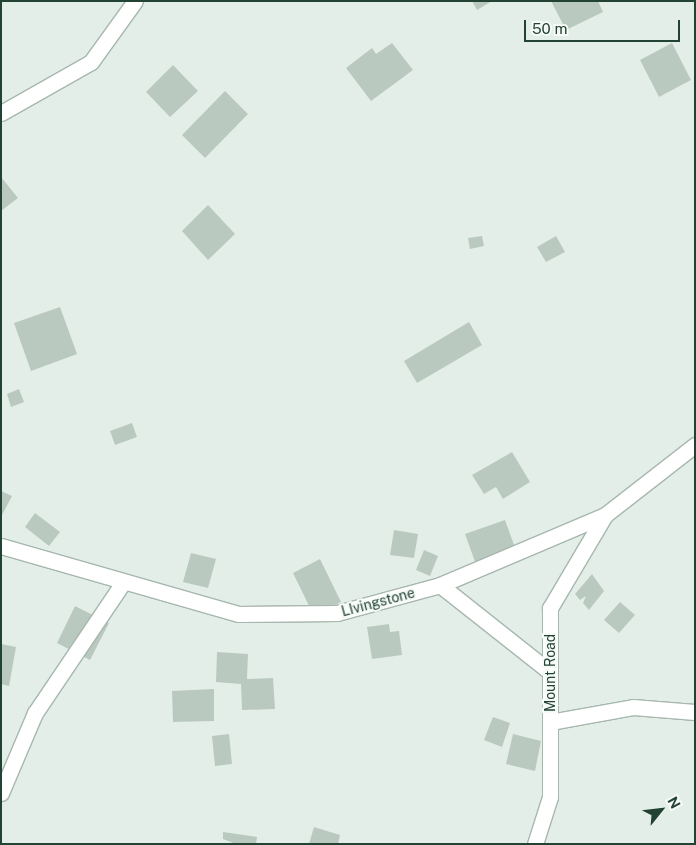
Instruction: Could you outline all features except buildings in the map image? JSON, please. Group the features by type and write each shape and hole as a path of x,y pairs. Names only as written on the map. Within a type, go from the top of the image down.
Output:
{"street":[{"path":"1,113 91,62 135,1"},
{"name":"LIvingstone","path":"1,546 122,584 238,614 337,613 440,585 605,515 695,445"},
{"name":"Mount Road","path":"534,844 550,797 550,608 605,515"},
{"path":"1,793 34,712 122,584"},
{"path":"440,585 550,672"},
{"path":"550,722 632,707 695,712"}]}
